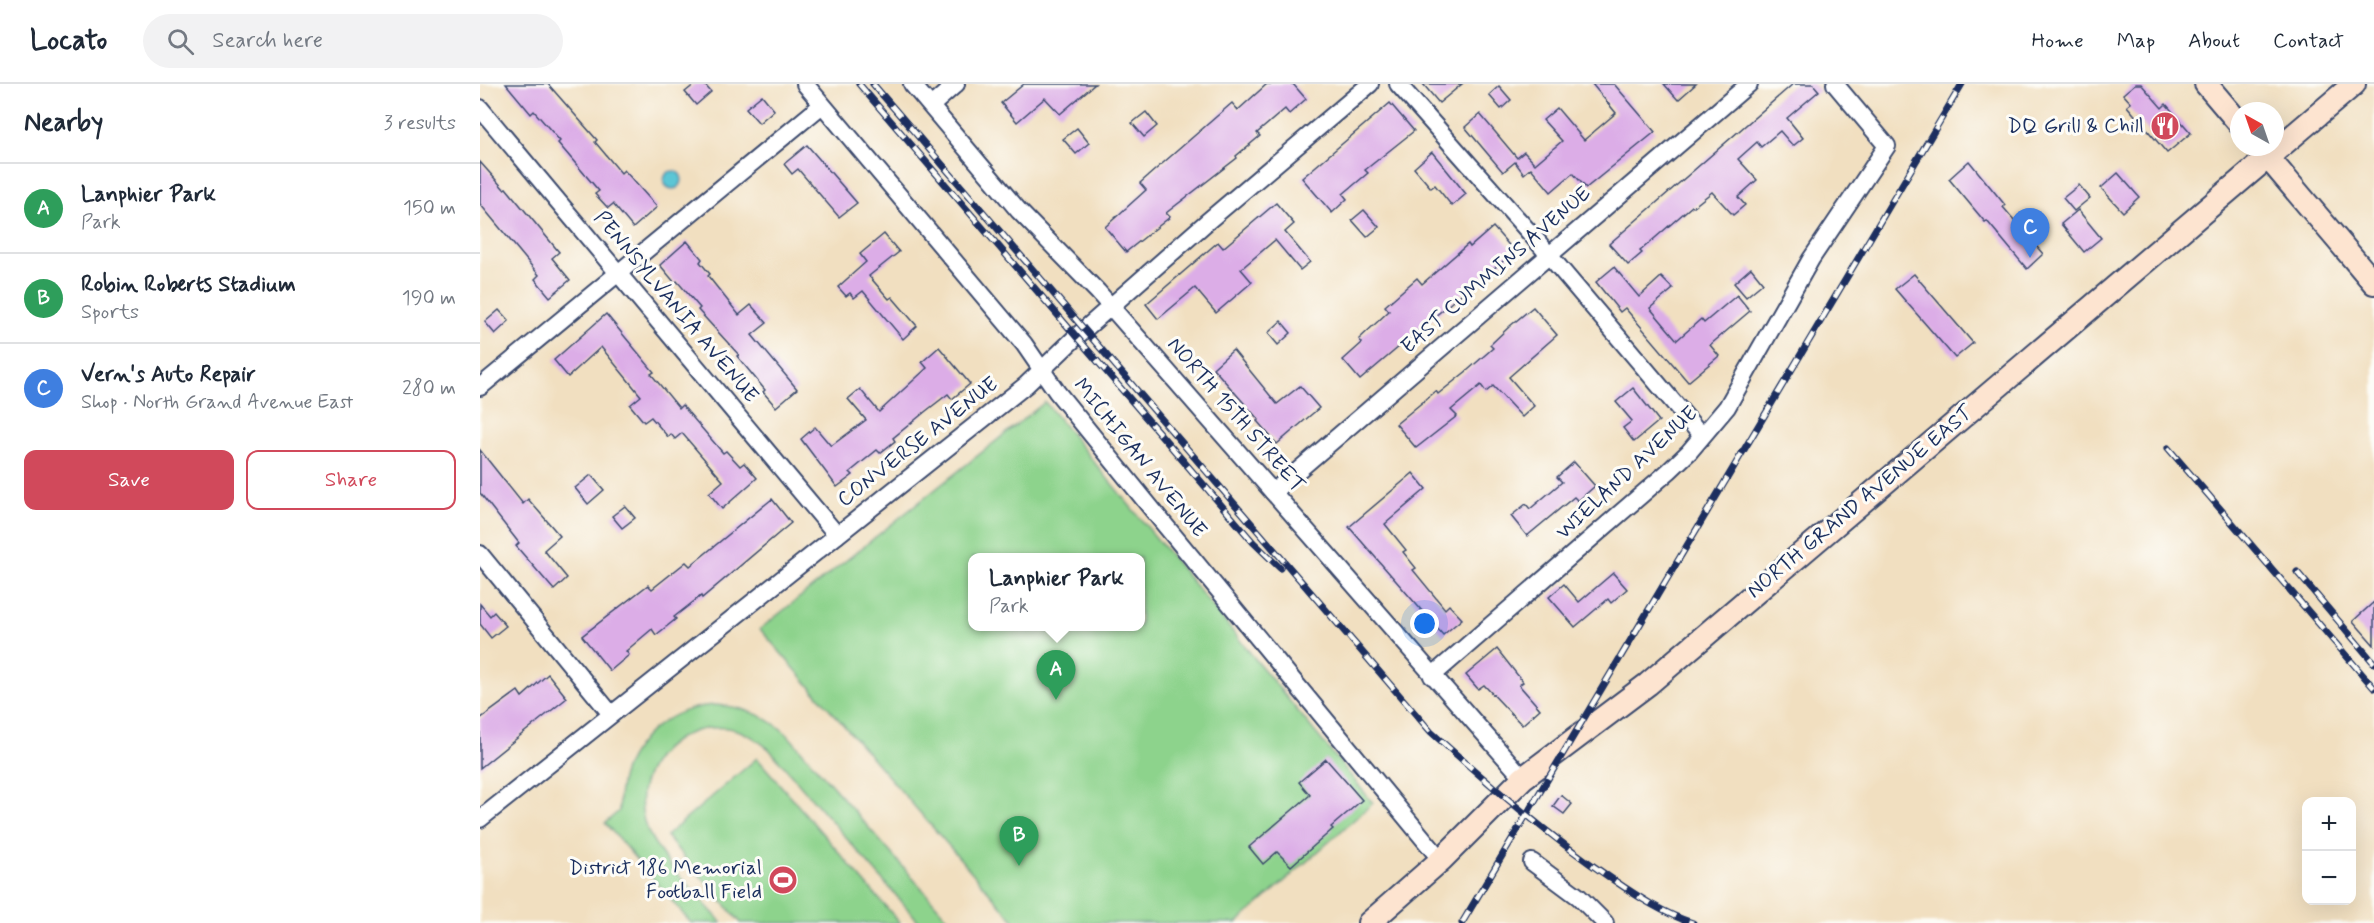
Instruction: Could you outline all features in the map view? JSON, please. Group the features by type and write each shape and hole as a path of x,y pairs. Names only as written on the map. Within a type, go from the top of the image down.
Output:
{"street":[{"name":"MICHIGAN AVENUE","path":"805,84 1024,344 1042,371 1160,519 1441,860"},
{"name":"NORTH 15TH STREET","path":"912,84 1019,211 1111,307 1523,778"},
{"path":"931,106 957,84"},
{"name":"CONVERSE AVENUE","path":"480,819 1042,371 1076,337 1208,221 1370,84"},
{"path":"1398,84 1702,436"},
{"name":"EAST CUMMINS AVENUE","path":"1273,492 1749,84"},
{"name":"WIELAND AVENUE","path":"1432,676 1669,471 1727,407 1811,259 1887,146 1835,84"},
{"path":"2206,84 2230,112"},
{"name":"NORTH GRAND AVENUE EAST","path":"2284,137 2354,84"},
{"path":"480,387 822,105"},
{"name":"PENNSYLVANIA AVENUE","path":"480,108 837,535"},
{"name":"NORTH GRAND AVENUE EAST","path":"1369,923 1441,860 1523,778 1648,684 2259,156"},
{"path":"2267,156 2374,283"},
{"path":"480,555 611,714"},
{"path":"1533,862 1580,897 1605,923"}],"green space":[{"path":"1045,402 1373,803 1237,923 1016,923 760,629"},
{"path":"714,705 735,707 754,713 787,734 952,923 920,923 769,749 743,732 714,728 696,731 679,738 665,749 653,763 645,779 642,798 643,817 655,844 676,873 722,923 691,923 605,823 619,811 620,790 625,771 633,753 644,738 675,715 694,708"},
{"name":"District 186 Memorial Football Field","path":"757,758 900,923 741,923 666,836"}],"water":[{"path":"673,171 679,174 682,180 679,186 673,189 667,186 664,180 667,174"}],"building":[{"path":"506,84 548,84 597,140 595,142 621,173 624,170 657,207 633,228 613,204 608,208 595,194 599,191 558,143 560,141 534,111 531,114"},
{"path":"695,84 704,84 711,92 696,105 685,92"},
{"path":"1024,84 1095,84 1060,114 1045,98 1017,122 1001,103"},
{"path":"1267,84 1293,84 1306,99 1289,114 1285,109 1257,133 1260,136 1236,156 1237,158 1166,213 1170,217 1126,252 1105,227 1146,190 1140,183 1232,103 1238,110"},
{"path":"1423,84 1462,84 1439,103"},
{"path":"1592,84 1614,84 1655,132 1586,188 1573,173 1551,192 1531,168 1524,174 1515,162 1503,172 1465,127 1480,114 1517,158 1524,152 1535,164 1562,141 1543,120 1557,108 1584,140 1616,113"},
{"path":"1664,84 1696,84 1678,100"},
{"path":"1793,84 1813,84 1819,91 1787,118 1803,138 1793,146 1780,131 1761,147 1757,142 1738,159 1757,180 1738,197 1745,205 1733,215 1712,192 1692,206 1640,251 1642,253 1628,265 1609,244"},
{"path":"2135,84 2141,84 2162,108 2166,104 2191,133 2167,153 2127,106 2131,103 2123,94"},
{"path":"1499,86 1511,100 1501,109 1489,95"},
{"path":"762,95 774,110 759,123 746,108"},
{"path":"1390,103 1414,131 1365,170 1368,173 1343,194 1347,199 1332,213 1302,178"},
{"path":"1146,112 1157,126 1144,137 1132,123"},
{"path":"1077,128 1089,143 1076,154 1063,139"},
{"path":"807,145 857,203 839,217 798,169 792,174 784,164"},
{"path":"1432,152 1466,194 1452,206 1435,185 1431,188 1414,168"},
{"path":"1969,161 2005,205 2003,207 2043,254 2027,269 1949,179"},
{"path":"480,162 504,189 506,188 559,252 552,258 570,280 550,297 535,279 539,275 480,204"},
{"path":"2118,173 2139,197 2123,212 2101,188"},
{"path":"2079,185 2090,198 2074,211 2063,198"},
{"path":"1276,203 1294,224 1285,232 1310,262 1300,270 1275,240 1241,269 1252,282 1216,313 1195,288 1158,319 1146,304 1218,242 1223,248"},
{"path":"1364,210 1379,227 1367,237 1352,220"},
{"path":"2078,210 2101,238 2084,252 2061,224"},
{"path":"1493,227 1515,252 1466,290 1360,380 1343,360 1362,343 1359,339 1389,311 1385,306 1417,278 1422,284 1468,244 1470,247"},
{"path":"884,234 899,252 869,276 889,299 892,297 917,326 903,339 863,291 854,298 850,293 846,296 838,287 866,262 860,254"},
{"path":"687,241 702,259 700,262 710,274 708,276 739,315 751,305 767,323 752,335 797,389 776,407 737,356 739,355 698,310 700,308 677,281 675,283 660,265"},
{"path":"1614,267 1639,297 1661,277 1673,289 1650,308 1677,340 1701,319 1704,323 1737,295 1750,311 1710,345 1719,356 1688,382 1625,308 1620,312 1596,282"},
{"path":"1751,268 1763,283 1746,297 1734,283"},
{"path":"1914,274 1973,343 1955,358 1895,289"},
{"path":"1533,307 1557,335 1509,377 1534,406 1522,417 1493,386 1486,392 1481,385 1451,410 1457,416 1416,448 1396,424 1436,391 1438,394 1468,370 1493,348 1490,345"},
{"path":"499,310 509,321 495,334 485,322"},
{"path":"606,314 654,372 651,374 679,408 682,405 723,453 726,451 740,466 744,463 757,478 722,509 709,493 723,481 682,433 675,439 671,434 668,437 651,417 644,422 630,405 641,396 601,347 568,377 554,360"},
{"path":"1281,321 1291,333 1278,345 1268,333"},
{"path":"939,347 970,384 952,399 948,394 926,411 893,438 895,441 880,453 877,450 850,472 853,475 837,487 801,439 815,427 831,446 866,420 848,399 860,389 879,412 927,368 922,362"},
{"path":"1233,350 1277,404 1300,386 1319,408 1277,444 1213,368"},
{"path":"1633,388 1659,421 1634,442 1623,428 1632,421 1616,402"},
{"path":"480,450 523,504 528,499 560,536 544,550 567,578 554,590 516,546 519,543 480,493"},
{"path":"1574,462 1595,486 1578,501 1574,497 1527,536 1511,516 1526,504 1530,509 1562,482 1557,477"},
{"path":"1413,473 1426,489 1385,524 1406,550 1403,552 1416,568 1413,570 1445,609 1449,605 1462,619 1443,635 1349,527"},
{"path":"591,475 604,490 588,504 575,488"},
{"path":"772,499 791,523 702,598 701,596 674,617 676,619 656,635 652,629 626,651 629,655 610,671 582,636 648,585 652,589 686,562 690,566"},
{"path":"625,506 635,518 622,528 612,516"},
{"path":"1613,573 1627,589 1611,603 1608,599 1575,627 1549,597 1564,584 1579,602"},
{"path":"2374,602 2374,645 2353,621"},
{"path":"480,604 490,616 494,612 506,626 491,638 480,624"},
{"path":"1497,649 1523,682 1519,685 1540,709 1522,725 1484,685 1478,689 1466,675"},
{"path":"548,674 567,698 480,768 480,719 518,691 522,697"},
{"path":"1326,759 1362,800 1291,866 1277,852 1263,864 1249,847 1310,795 1299,782"},
{"path":"1561,795 1572,804 1564,814 1553,806"}],"railway":[{"path":"859,84 1253,542 1280,568"},
{"path":"873,84 1431,732 1564,845 1651,904 1693,923"},
{"path":"1462,923 1962,84"},
{"path":"2168,448 2374,688"},
{"path":"2297,572 2374,663"}],"place":[{"name":"DQ Grill & Chill","path":"2165,126"},
{"name":"Vern's Auto Repair","path":"2030,258"},
{"name":"Lanphier Park","path":"1056,700"},
{"name":"Robin Roberts Stadium","path":"1019,866"},
{"name":"District 186 Memorial Football Field","path":"783,880"}]}
